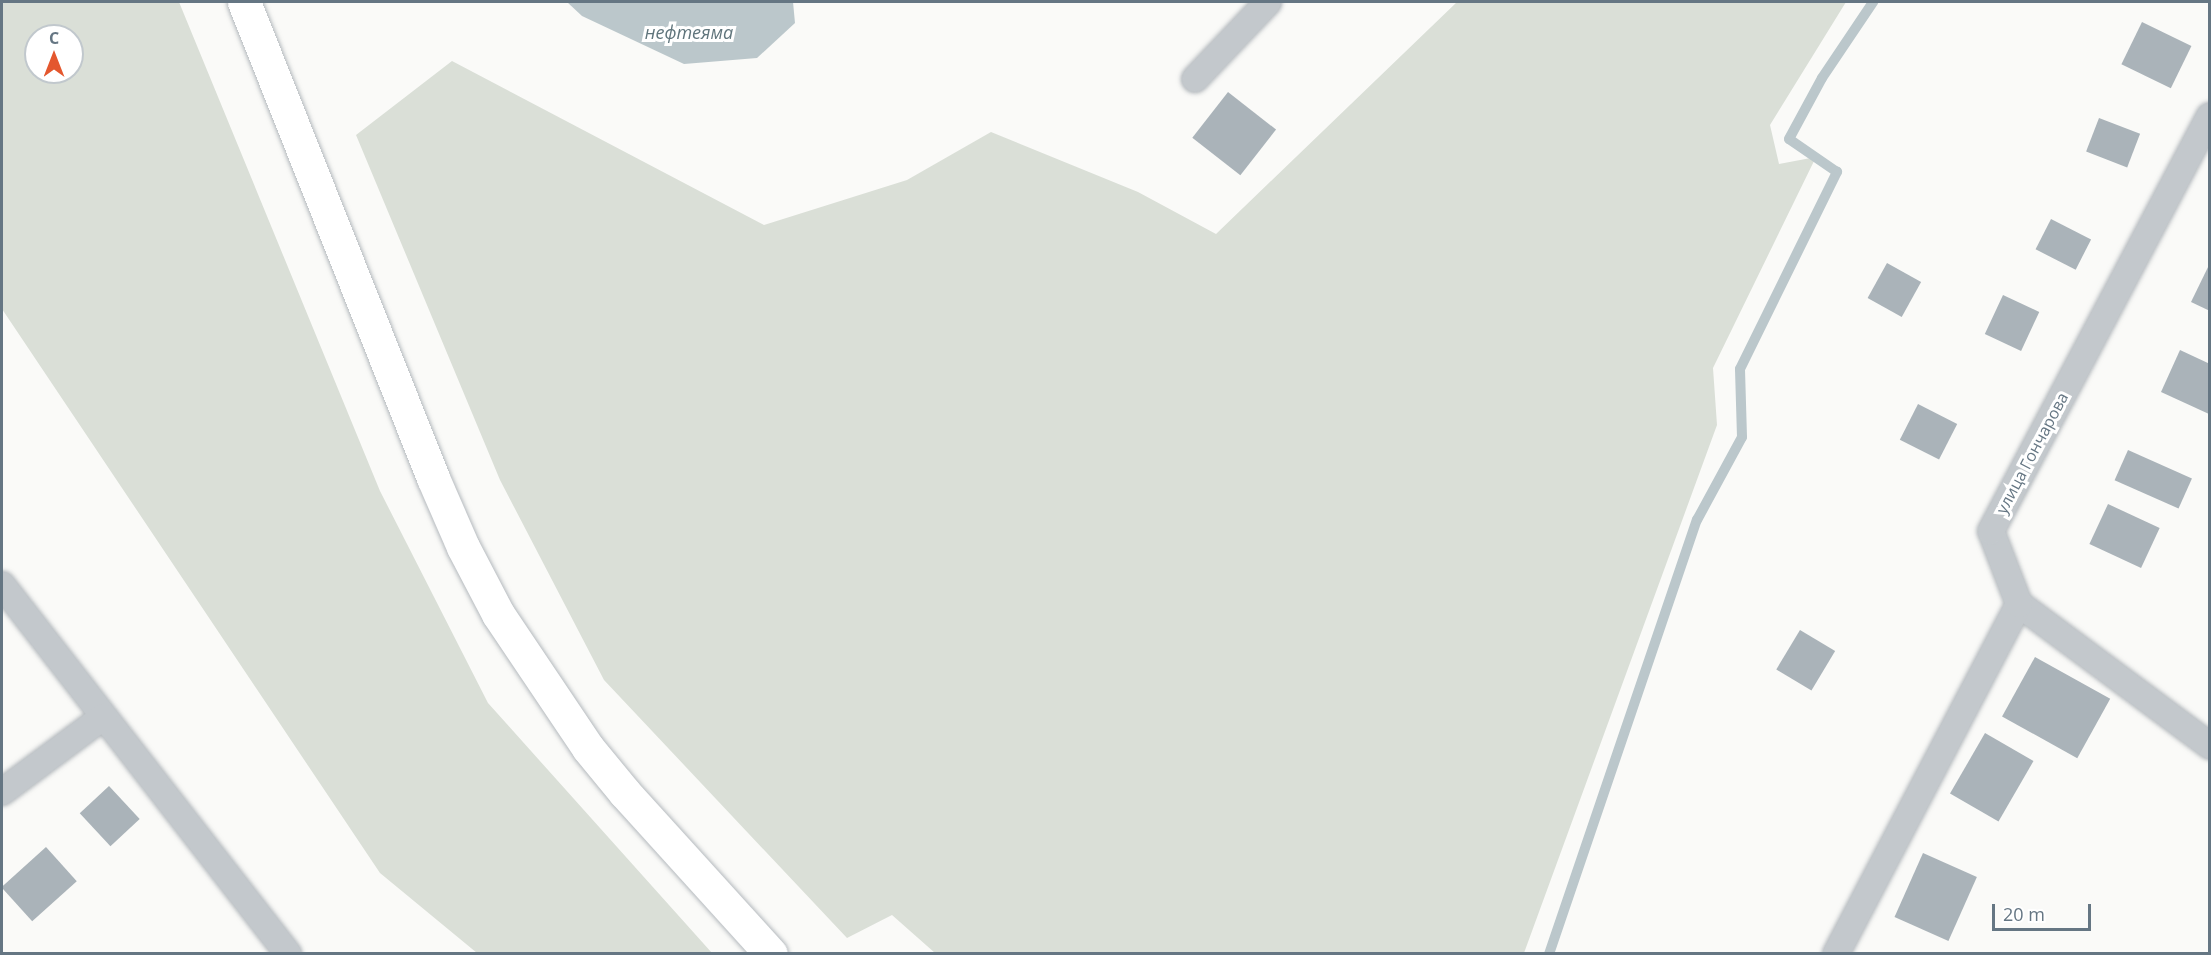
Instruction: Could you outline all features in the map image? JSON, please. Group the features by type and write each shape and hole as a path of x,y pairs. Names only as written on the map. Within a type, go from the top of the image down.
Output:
{"main road":[{"path":"244,2 433,478 463,547 498,614 588,748 625,794 771,954"}],"street":[{"path":"1195,79 1268,2"},
{"name":"улица Гончарова","path":"2019,603 1991,531 2210,116"},
{"path":"2,585 288,954"},
{"path":"1836,954 2019,603 2210,746"},
{"path":"2,792 103,717"}],"shaded area":[{"path":"2,2 179,2 380,491 488,703 712,953 477,953 380,873 2,309"},
{"path":"1457,2 1846,2 1770,125 1779,164 1816,157 1713,368 1717,425 1524,953 935,953 892,915 847,938 604,680 500,480 356,135 452,61 764,225 907,180 991,132 1138,192 1216,234"}],"water":[{"name":"нефтеяма","path":"567,2 793,2 795,23 757,58 684,64 582,16"}],"building":[{"path":"2142,22 2191,46 2171,88 2121,64"},
{"path":"1228,92 1276,130 1240,175 1192,138"},
{"path":"2099,118 2140,134 2127,167 2086,152"},
{"path":"2051,219 2091,239 2076,270 2036,249"},
{"path":"1887,263 1921,282 1902,317 1868,298"},
{"path":"2210,263 2210,311 2191,302"},
{"path":"2003,295 2039,312 2021,351 1985,334"},
{"path":"2180,350 2210,364 2209,414 2161,392"},
{"path":"1918,404 1957,424 1939,460 1900,440"},
{"path":"2128,450 2192,478 2179,509 2115,480"},
{"path":"2108,504 2160,528 2141,568 2089,544"},
{"path":"1800,630 1835,651 1811,691 1776,669"},
{"path":"2035,657 2110,699 2077,758 2002,716"},
{"path":"1985,733 2033,761 1998,822 1950,794"},
{"path":"109,786 140,819 110,846 80,813"},
{"path":"46,847 77,881 32,921 2,887"},
{"path":"1923,853 1977,877 1948,941 1895,917"}],"waterway":[{"path":"1549,954 1697,520 1742,437 1740,369 1837,172 1789,139 1822,78 1873,2"}]}
